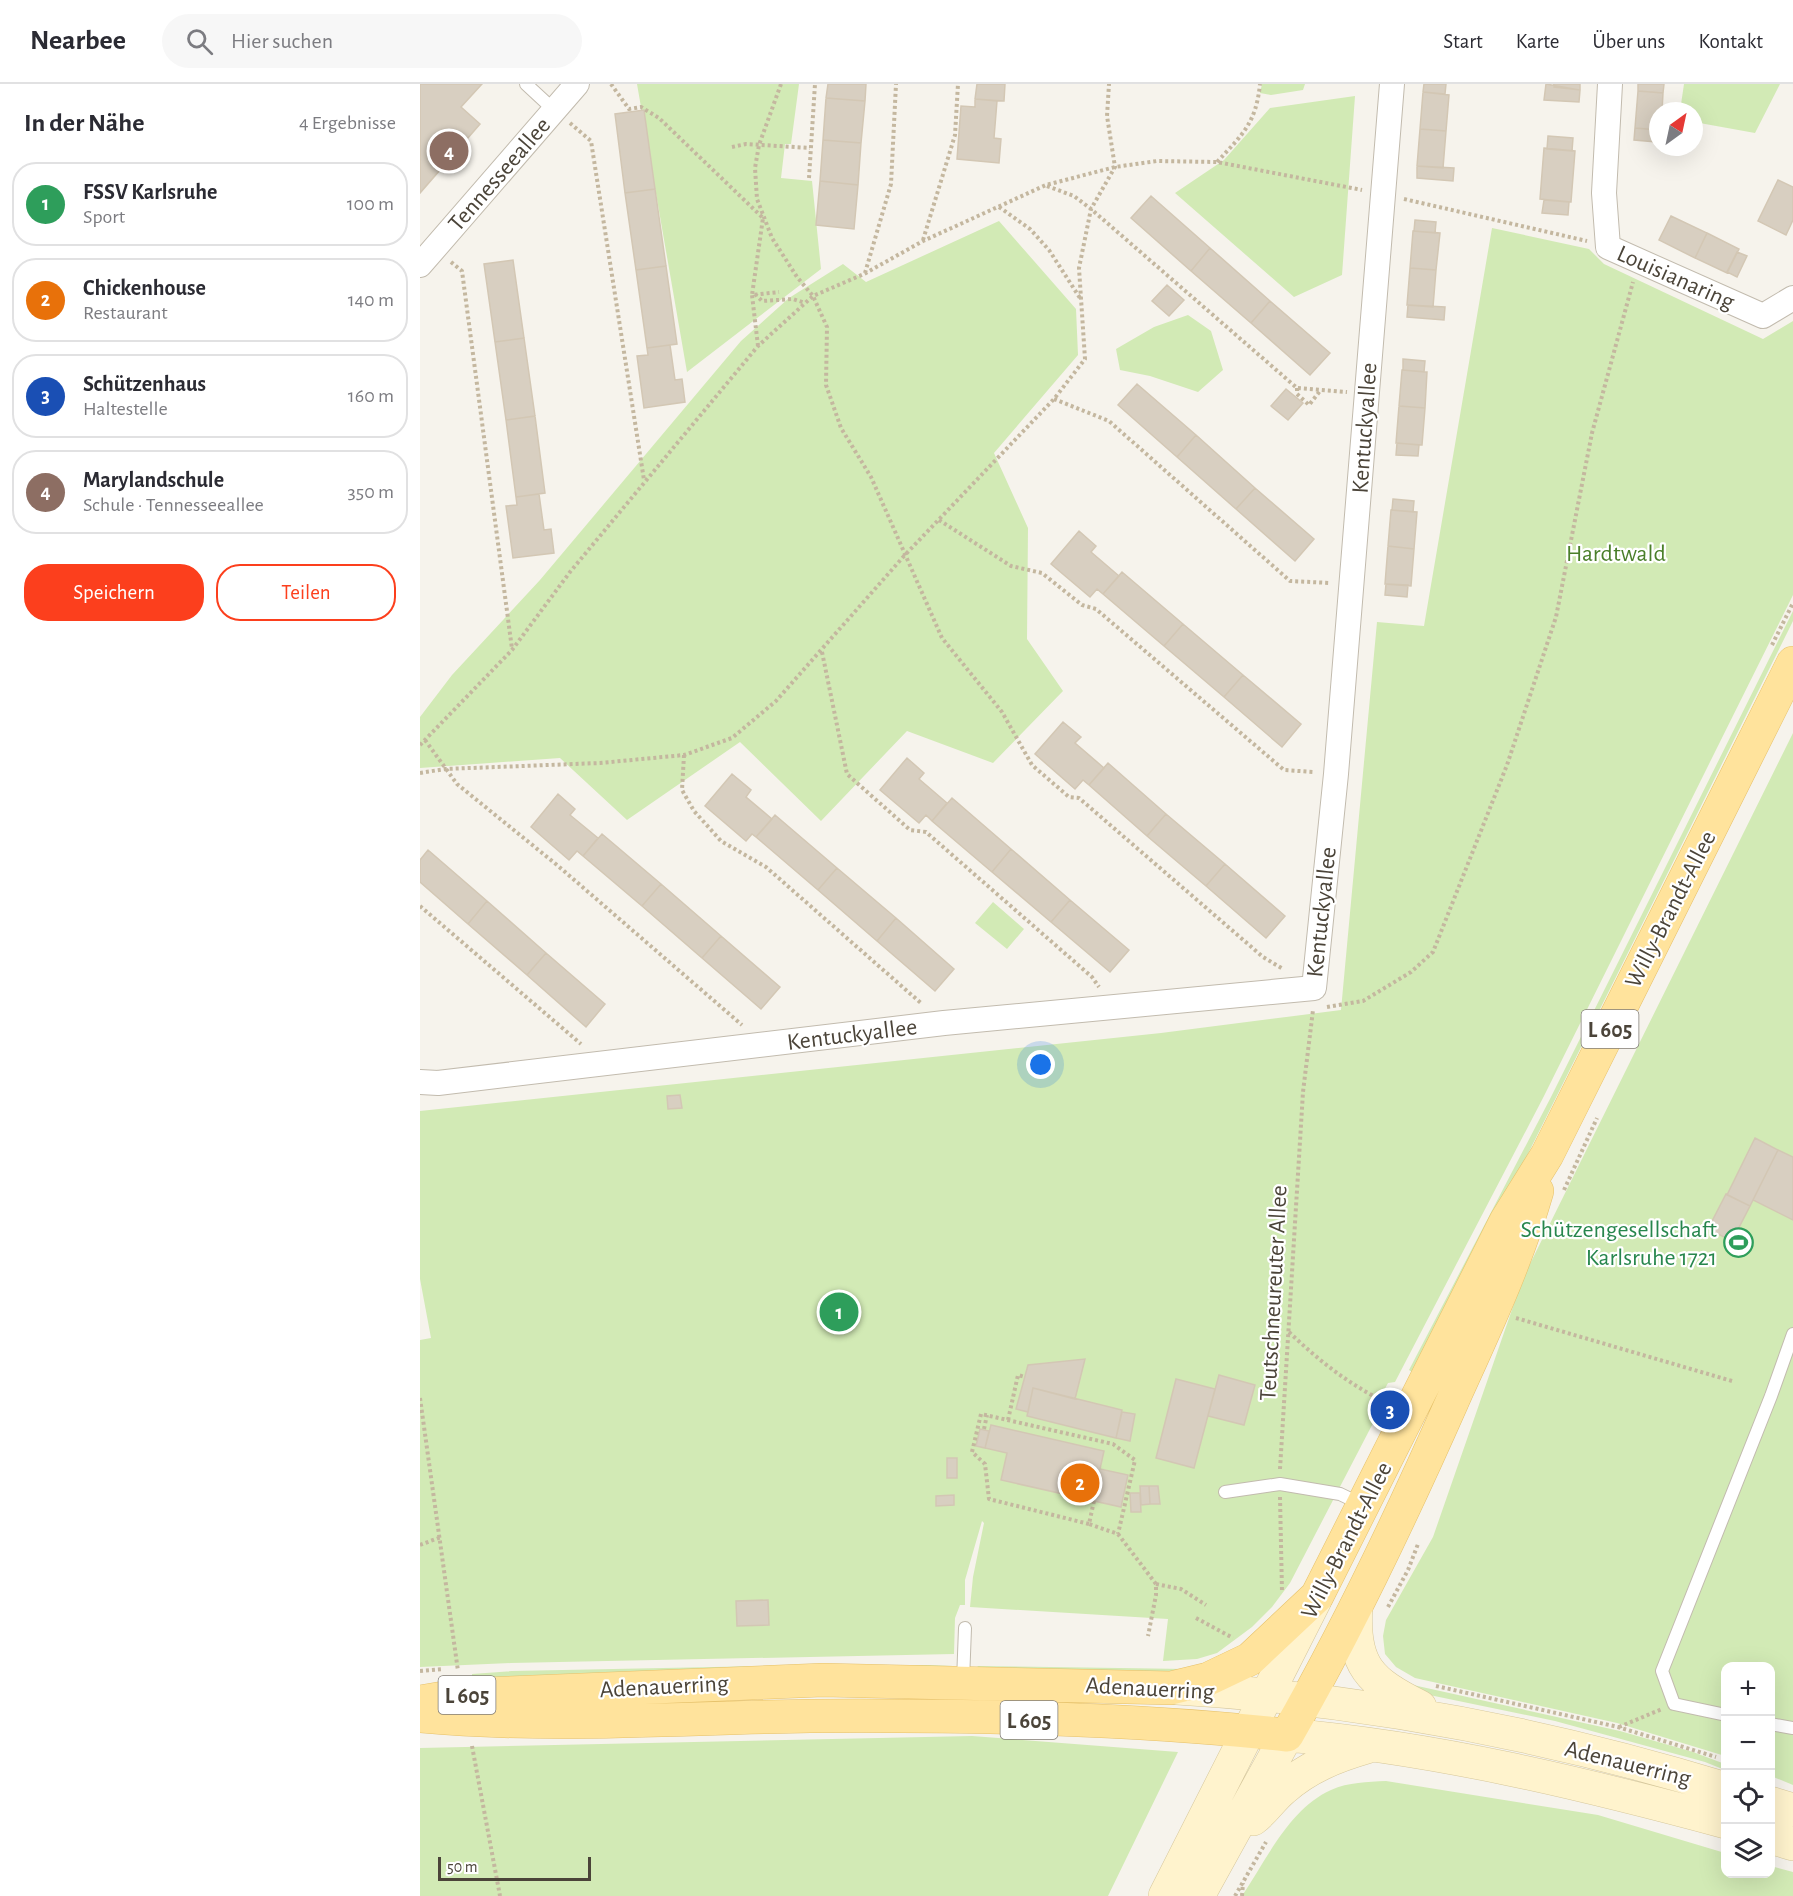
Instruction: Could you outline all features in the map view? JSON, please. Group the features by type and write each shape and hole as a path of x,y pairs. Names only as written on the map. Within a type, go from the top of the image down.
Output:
{"main road":[{"name":"Willy-Brandt-Allee","path":"1165,1896 1506,1221 1547,1155 1793,663"},
{"name":"Willy-Brandt-Allee","path":"1198,1896 1308,1699 1369,1612 1413,1489 1524,1237 1547,1155"},
{"path":"1171,1688 1208,1679 1250,1659 1317,1596"},
{"path":"1369,1612 1354,1632 1358,1650 1375,1679 1398,1697 1443,1719"},
{"name":"Adenauerring","path":"420,1716 464,1708 823,1680 1171,1688 1308,1699 1443,1719 1591,1752 1721,1788"},
{"name":"Adenauerring","path":"420,1702 606,1723 809,1716 953,1717 1155,1724 1248,1731 1375,1744 1520,1770 1721,1821"},
{"path":"1226,1845 1281,1791 1304,1773 1339,1755 1375,1744"},
{"path":"1775,1805 1793,1810"},
{"path":"1775,1839 1793,1844"}],"street":[{"name":"Tennesseeallee","path":"427,256 578,84"},
{"name":"Kentuckyallee","path":"420,1082 438,1083 944,1023 1114,1007 1314,998 1336,774 1392,84"},
{"name":"Louisianaring","path":"1610,84 1604,193 1608,247 1763,316 1793,298"}],"lane":[{"path":"526,84 554,110"},
{"path":"1721,1714 1674,1704 1662,1671 1772,1396 1793,1334"},
{"path":"1225,1492 1280,1484 1340,1494 1364,1506"},
{"path":"963,1682 965,1628"},
{"path":"1775,1725 1793,1728"}],"path":[{"path":"611,84 629,109 641,107 659,118 763,218"},
{"path":"781,84 759,145 755,168 757,199 763,218 790,267 813,296 827,327 826,384 841,428 871,477 942,638 1002,712 1032,765 1070,797 1079,798 1263,957 1314,998 1363,1001 1411,972 1433,952 1507,765 1556,617 1592,434 1639,261"},
{"path":"809,178 815,84"},
{"path":"864,274 891,184 896,84"},
{"path":"923,241 955,135 958,84"},
{"path":"420,773 445,769 600,763 684,755 732,738 776,701 904,556 1054,399 1085,359 1079,268 1091,209 1115,167 1107,116 1109,84"},
{"path":"1217,162 1242,135 1258,109 1260,84"},
{"path":"554,110 591,141 645,480"},
{"path":"732,147 759,145 810,148"},
{"path":"420,745 512,650 570,572 758,346 805,303 813,296 864,274 923,241 1046,185 1115,167 1157,161 1217,162 1382,194 1608,247"},
{"path":"1046,185 1074,196 1091,209 1297,388 1367,394"},
{"path":"999,207 1030,229 1081,299"},
{"path":"758,346 753,295 763,218"},
{"path":"427,256 462,271 512,650"},
{"path":"753,295 779,292"},
{"path":"753,295 762,301 793,299 805,303"},
{"path":"1297,388 1297,394 1309,405 1320,391"},
{"path":"1054,399 1109,422 1290,581 1352,585"},
{"path":"939,520 1011,566 1042,573 1082,605 1096,609 1284,770 1336,774"},
{"path":"821,652 847,774 910,830 926,832 1092,977 1114,1007"},
{"path":"424,740 457,784 557,865 764,1044"},
{"path":"684,755 682,790 694,811 721,841 766,867 944,1023"},
{"path":"420,906 602,1063"},
{"name":"Teutschneureuter Allee","path":"1281,1601 1284,1584 1280,1484 1303,1092 1314,998"},
{"path":"1562,1195 1601,1111"},
{"path":"1493,1310 1732,1381"},
{"path":"1289,1332 1319,1360 1364,1392 1388,1403"},
{"path":"1008,1420 1018,1375 1025,1377"},
{"path":"420,1398 464,1708 500,1896"},
{"path":"1118,1534 1135,1460 1113,1444 981,1414 972,1452 986,1464 989,1499 1089,1524 1118,1534 1155,1584 1156,1595 1149,1636"},
{"path":"984,1429 987,1415"},
{"path":"1089,1524 1094,1501"},
{"path":"420,1545 441,1537"},
{"path":"1369,1612 1408,1570 1420,1539"},
{"path":"1155,1584 1181,1589 1206,1605"},
{"path":"1196,1618 1234,1639 1238,1645"},
{"path":"1427,1683 1618,1727 1694,1748 1721,1758"},
{"path":"1618,1727 1674,1704"},
{"path":"1242,1896 1243,1883"}],"green space":[{"path":"637,84 799,84 791,144 785,144 781,178 812,181 821,269 687,372"},
{"path":"1262,84 1305,84 1303,90 1271,95 1260,93"},
{"path":"1684,84 1780,84 1755,133 1703,124 1703,102 1681,102"},
{"path":"1355,96 1342,275 1294,297 1175,193 1224,160 1270,108"},
{"path":"999,221 1076,309 1078,355 994,453 1028,528 1027,639 1063,691 993,763 907,731 821,821 740,742 627,820 560,758 420,768 420,717 452,675 540,580 741,341 789,298 843,264 866,282"},
{"name":"Hardtwald","path":"1492,228 1589,249 1604,264 1763,339 1793,321 1793,595 1544,1096 1395,1382 1388,1383 1381,1396 1384,1402 1290,1583 1272,1607 1252,1627 1217,1653 1197,1659 1163,1661 1168,1619 970,1607 973,1577 984,1523 982,1521 965,1580 965,1605 960,1605 955,1618 954,1654 420,1667 420,1340 431,1338 420,1279 420,1111 1161,1033 1341,1010 1377,622 1424,626"},
{"path":"1188,315 1211,331 1223,370 1198,392 1150,376 1120,370 1116,349 1154,327"},
{"path":"1793,611 1793,621 1507,1196 1412,1372 1409,1370 1551,1097"},
{"path":"1793,733 1793,1785 1775,1778 1775,1662 1721,1662 1721,1755 1617,1723 1415,1678 1396,1667 1385,1654 1383,1636 1386,1620 1433,1537 1523,1278"},
{"path":"993,902 1024,929 1007,949 975,923"},
{"path":"810,1665 953,1665 472,1684 472,1674 512,1671"},
{"path":"977,1666 1187,1669 1200,1672 981,1669"},
{"path":"1413,1685 1620,1731 1693,1752 1721,1762 1721,1768 1555,1721 1415,1692"},
{"path":"972,1736 1178,1752 1108,1896 420,1896 420,1748"},
{"path":"1386,1781 1598,1815 1721,1852 1721,1878 1775,1878 1775,1867 1793,1872 1793,1896 1242,1896 1280,1836 1303,1809 1316,1798 1331,1790 1358,1783"}],"building":[{"path":"420,84 482,84 461,107 480,124 420,193"},
{"path":"828,84 866,84 865,101 826,98"},
{"path":"977,84 1005,84 1004,101 975,99"},
{"path":"1424,84 1446,84 1445,94 1423,92"},
{"path":"1546,84 1580,90 1579,102 1544,100"},
{"path":"1554,84 1580,84 1580,90 1554,87"},
{"path":"1638,84 1664,84 1663,93 1638,91"},
{"path":"1638,91 1663,93 1662,102 1649,102 1649,129 1635,128"},
{"path":"1423,92 1449,95 1446,131 1420,129"},
{"path":"826,98 865,101 861,143 823,140"},
{"path":"975,99 997,101 994,138 1001,139 999,163 957,159 961,106 975,107"},
{"path":"644,110 655,189 625,193 615,114"},
{"path":"1635,128 1649,129 1649,141 1634,140"},
{"path":"1420,129 1446,131 1443,168 1417,166"},
{"path":"1548,136 1573,138 1572,151 1547,149"},
{"path":"823,140 861,143 858,185 820,181"},
{"path":"1544,148 1575,151 1571,202 1540,199"},
{"path":"1417,166 1454,168 1453,181 1417,178"},
{"path":"1778,180 1793,187 1793,220 1786,235 1758,221"},
{"path":"820,181 858,185 854,229 816,225"},
{"path":"655,189 666,266 636,270 625,193"},
{"path":"1151,196 1210,248 1191,271 1131,218"},
{"path":"1544,200 1569,202 1568,215 1542,213"},
{"path":"1671,216 1707,233 1695,258 1659,240"},
{"path":"1415,220 1436,222 1435,233 1414,231"},
{"path":"1413,231 1440,233 1436,270 1410,268"},
{"path":"1707,233 1739,249 1727,273 1695,258"},
{"path":"1210,248 1270,301 1251,323 1191,271"},
{"path":"1737,252 1747,256 1737,277 1727,272"},
{"path":"513,260 524,338 495,342 484,264"},
{"path":"666,266 677,344 647,348 636,270"},
{"path":"1410,268 1436,270 1433,307 1407,305"},
{"path":"1167,285 1184,300 1169,316 1152,301"},
{"path":"1270,301 1330,353 1310,375 1251,323"},
{"path":"1408,305 1445,307 1444,320 1407,317"},
{"path":"524,338 535,416 506,420 495,342"},
{"path":"670,345 675,380 682,379 685,402 644,408 637,356 648,355 647,348"},
{"path":"1403,359 1425,361 1424,372 1403,370"},
{"path":"1402,370 1427,372 1425,408 1399,406"},
{"path":"1137,384 1196,435 1177,457 1118,405"},
{"path":"1286,389 1303,403 1288,420 1271,406"},
{"path":"1399,406 1425,408 1422,445 1396,443"},
{"path":"535,416 545,493 516,497 506,420"},
{"path":"1196,435 1255,488 1236,509 1177,457"},
{"path":"1397,443 1419,445 1418,456 1396,455"},
{"path":"1255,488 1314,539 1295,561 1236,509"},
{"path":"539,494 544,530 551,529 554,553 513,558 506,506 517,505 516,497"},
{"path":"1393,499 1414,501 1413,512 1392,510"},
{"path":"1391,510 1417,512 1414,549 1388,546"},
{"path":"1079,531 1096,546 1091,552 1119,576 1103,594 1097,589 1090,597 1051,564"},
{"path":"1388,546 1414,549 1411,586 1385,584"},
{"path":"1122,572 1183,624 1164,646 1103,594"},
{"path":"1386,584 1408,585 1407,597 1385,595"},
{"path":"1183,624 1243,675 1224,697 1164,646"},
{"path":"1243,675 1301,724 1282,747 1224,697"},
{"path":"1063,722 1081,737 1075,743 1104,768 1089,785 1083,780 1075,789 1035,754"},
{"path":"907,758 924,773 919,779 947,803 932,821 926,815 919,823 880,790"},
{"path":"1108,763 1166,814 1147,836 1089,785"},
{"path":"732,774 751,790 746,797 772,819 756,837 752,834 746,841 705,806"},
{"path":"558,794 575,809 570,815 598,838 583,856 577,851 569,860 531,827"},
{"path":"952,798 1011,849 992,872 932,821"},
{"path":"1166,814 1225,864 1206,886 1147,836"},
{"path":"775,815 837,868 818,890 756,837"},
{"path":"602,834 661,884 642,906 583,856"},
{"path":"1011,849 1070,900 1051,922 992,872"},
{"path":"428,850 487,901 468,924 420,882 420,860"},
{"path":"1225,864 1285,916 1266,938 1206,886"},
{"path":"837,868 896,918 877,941 818,890"},
{"path":"661,884 721,936 702,958 642,906"},
{"path":"1070,900 1129,950 1110,972 1051,922"},
{"path":"487,901 546,953 527,975 468,924"},
{"path":"896,918 954,969 935,991 877,941"},
{"path":"721,936 780,987 761,1009 702,958"},
{"path":"546,953 605,1004 586,1027 527,975"},
{"path":"680,1095 682,1108 668,1109 667,1096"},
{"path":"1755,1138 1778,1150 1750,1206 1727,1195"},
{"path":"1778,1150 1793,1157 1793,1220 1753,1200"},
{"path":"1726,1194 1750,1206 1732,1241 1708,1229"},
{"path":"1085,1359 1075,1399 1033,1388 1028,1412 1016,1409 1028,1365"},
{"path":"1219,1375 1255,1385 1244,1425 1208,1416"},
{"path":"1176,1379 1215,1389 1194,1468 1156,1458"},
{"path":"1033,1388 1122,1410 1116,1438 1027,1416"},
{"path":"1122,1412 1135,1414 1130,1441 1116,1438"},
{"path":"991,1425 1104,1451 1100,1469 1128,1475 1121,1507 1001,1480 1007,1453 985,1448"},
{"path":"980,1429 989,1431 985,1448 976,1446"},
{"path":"947,1458 957,1458 957,1478 947,1478"},
{"path":"1140,1486 1149,1486 1150,1504 1141,1505"},
{"path":"1149,1486 1158,1486 1160,1504 1150,1504"},
{"path":"1130,1493 1140,1493 1141,1512 1131,1512"},
{"path":"954,1495 954,1505 936,1506 936,1496"},
{"path":"768,1600 769,1625 737,1626 736,1601"}],"place":[{"name":"Marylandschule","path":"449,151"},
{"name":"Schützengesellschaft Karlsruhe 1721","path":"1738,1243"},
{"name":"FSSV Karlsruhe","path":"839,1312"},
{"name":"Schützenhaus","path":"1390,1410"},
{"name":"Chickenhouse","path":"1080,1483"}]}
